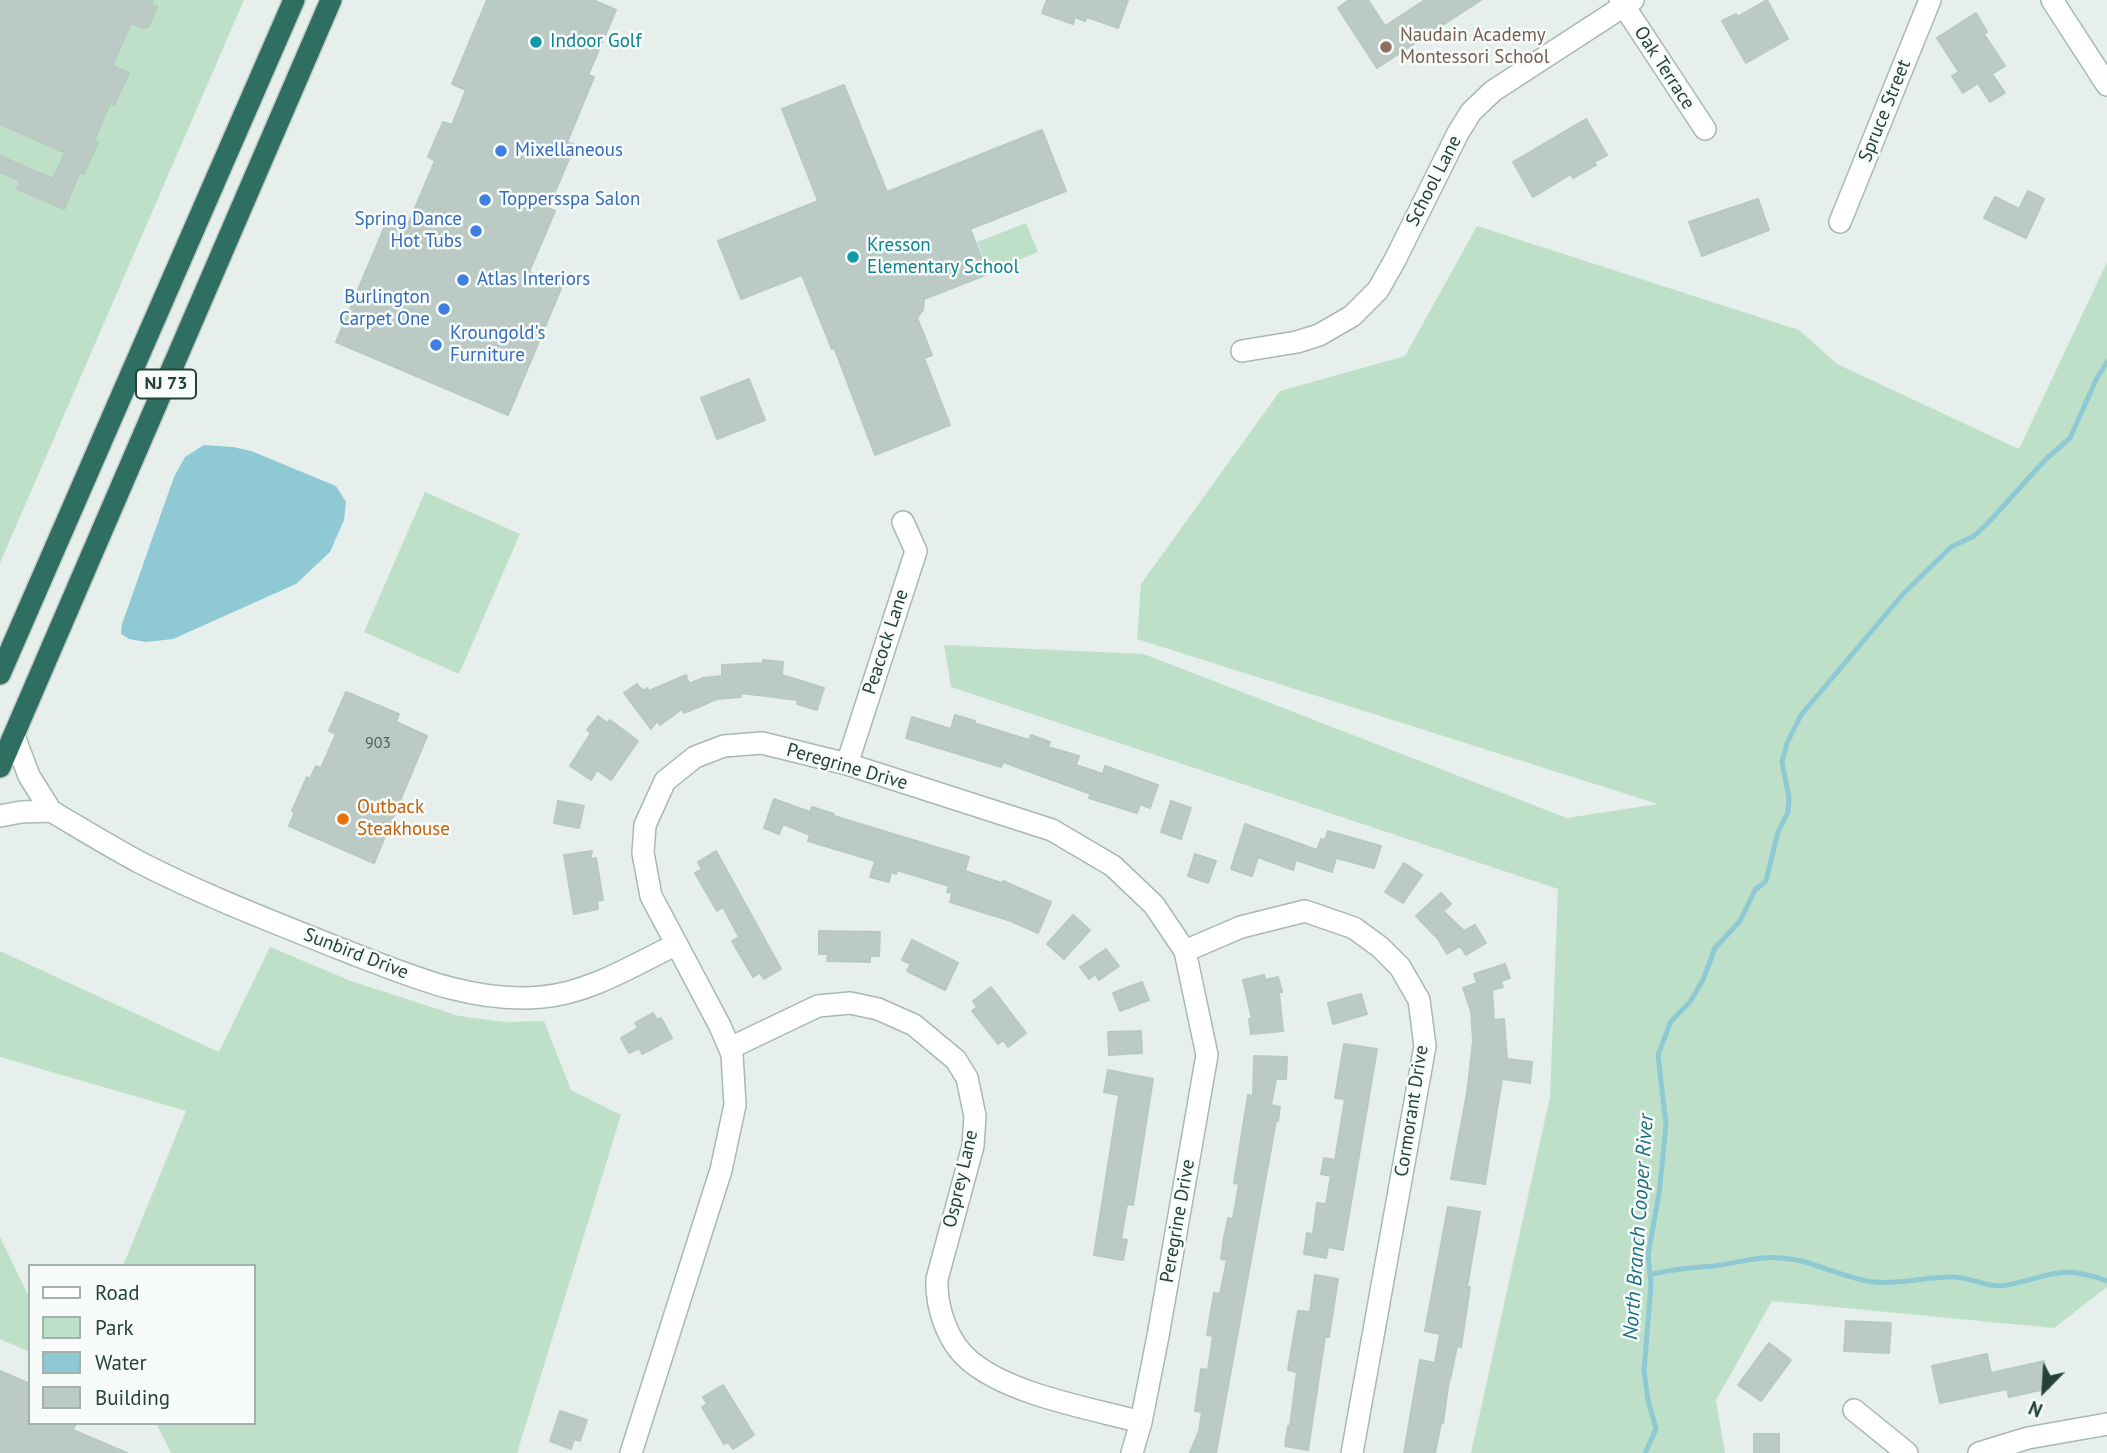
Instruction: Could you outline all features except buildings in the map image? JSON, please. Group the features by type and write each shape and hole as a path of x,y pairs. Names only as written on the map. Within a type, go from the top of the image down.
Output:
{"highway":[{"name":"NJ 73","path":"0,674 294,0"},
{"name":"NJ 73","path":"0,767 331,0"}],"street":[{"name":"Spruce Street","path":"1840,222 1930,0"},
{"path":"2052,0 2107,85"},
{"name":"Oak Terrace","path":"1625,2 1705,130"},
{"name":"School Lane","path":"1242,351 1297,342 1318,335 1352,316 1378,290 1471,112 1493,91 1625,2"},
{"name":"Peacock Lane","path":"847,764 916,551 903,522"},
{"name":"Sunbird Drive","path":"14,736 29,776 51,811 138,862 217,899 448,988 472,994 545,997 615,975 675,945"},
{"name":"Peregrine Drive","path":"631,1453 721,1170 734,1105 730,1048 651,896 643,853 645,825 665,781 695,757 724,746 762,743 847,764 1052,830 1113,866 1154,905 1185,951 1207,1055 1161,1323 1132,1453"},
{"path":"0,816 51,811"},
{"name":"Cormorant Drive","path":"1185,951 1241,928 1305,911 1354,929 1380,947 1400,967 1419,1000 1425,1045 1352,1453"},
{"name":"Osprey Lane","path":"730,1048 818,1006 850,1003 890,1014 914,1025 937,1042 956,1060 967,1078 975,1116 973,1146 937,1279 936,1297 947,1329 959,1351 970,1362 995,1377 1025,1390 1141,1422"},
{"path":"1854,1410 1907,1453"},
{"path":"1979,1453 2028,1438 2107,1424"}],"green space":[{"path":"0,0 244,0 0,563"},
{"path":"1026,223 1038,252 989,272 977,242"},
{"path":"1477,226 1799,330 1837,364 2019,449 2107,262 2107,1287 2054,1328 1772,1301 1716,1400 1725,1453 1471,1453 1550,1097 1558,889 951,687 944,645 1144,654 1567,818 1658,804 1137,639 1141,584 1280,391 1405,356"},
{"path":"425,492 520,534 459,674 364,632"},
{"path":"270,947 351,981 459,1016 505,1022 544,1021 571,1090 621,1115 517,1453 171,1453 157,1425 256,1425 256,1264 124,1264 186,1111 0,1057 0,951 219,1052"},
{"path":"0,1237 28,1295 28,1351 0,1339"}],"water":[{"path":"204,445 251,451 336,486 346,502 344,520 330,552 296,584 173,639 146,642 129,639 121,634 122,624 174,477 185,457"}],"waterway":[{"name":"North Branch Cooper River","path":"1645,1453 1656,1429 1644,1371 1651,1285 1648,1255 1659,1194 1666,1125 1658,1055 1671,1021 1690,1002 1703,980 1715,948 1740,921 1755,890 1766,881 1778,832 1788,812 1789,798 1782,762 1787,743 1801,715 1903,594 1951,547 1974,536 1988,523 2046,459 2070,438 2107,362"},
{"path":"1650,1275 1774,1257 1797,1260 1874,1282 1954,1277 2001,1286 2063,1272 2090,1275 2107,1281"}],"place":[{"name":"Indoor Golf","path":"536,42"},
{"name":"Naudain Academy Montessori School","path":"1386,47"},
{"name":"Mixellaneous","path":"501,151"},
{"name":"Toppersspa Salon","path":"485,200"},
{"name":"Spring Dance Hot Tubs","path":"476,231"},
{"name":"Kresson Elementary School","path":"853,257"},
{"name":"Atlas Interiors","path":"463,280"},
{"name":"Burlington Carpet One","path":"444,309"},
{"name":"Kroungold's Furniture","path":"436,345"},
{"name":"Outback Steakhouse","path":"343,819"}]}
